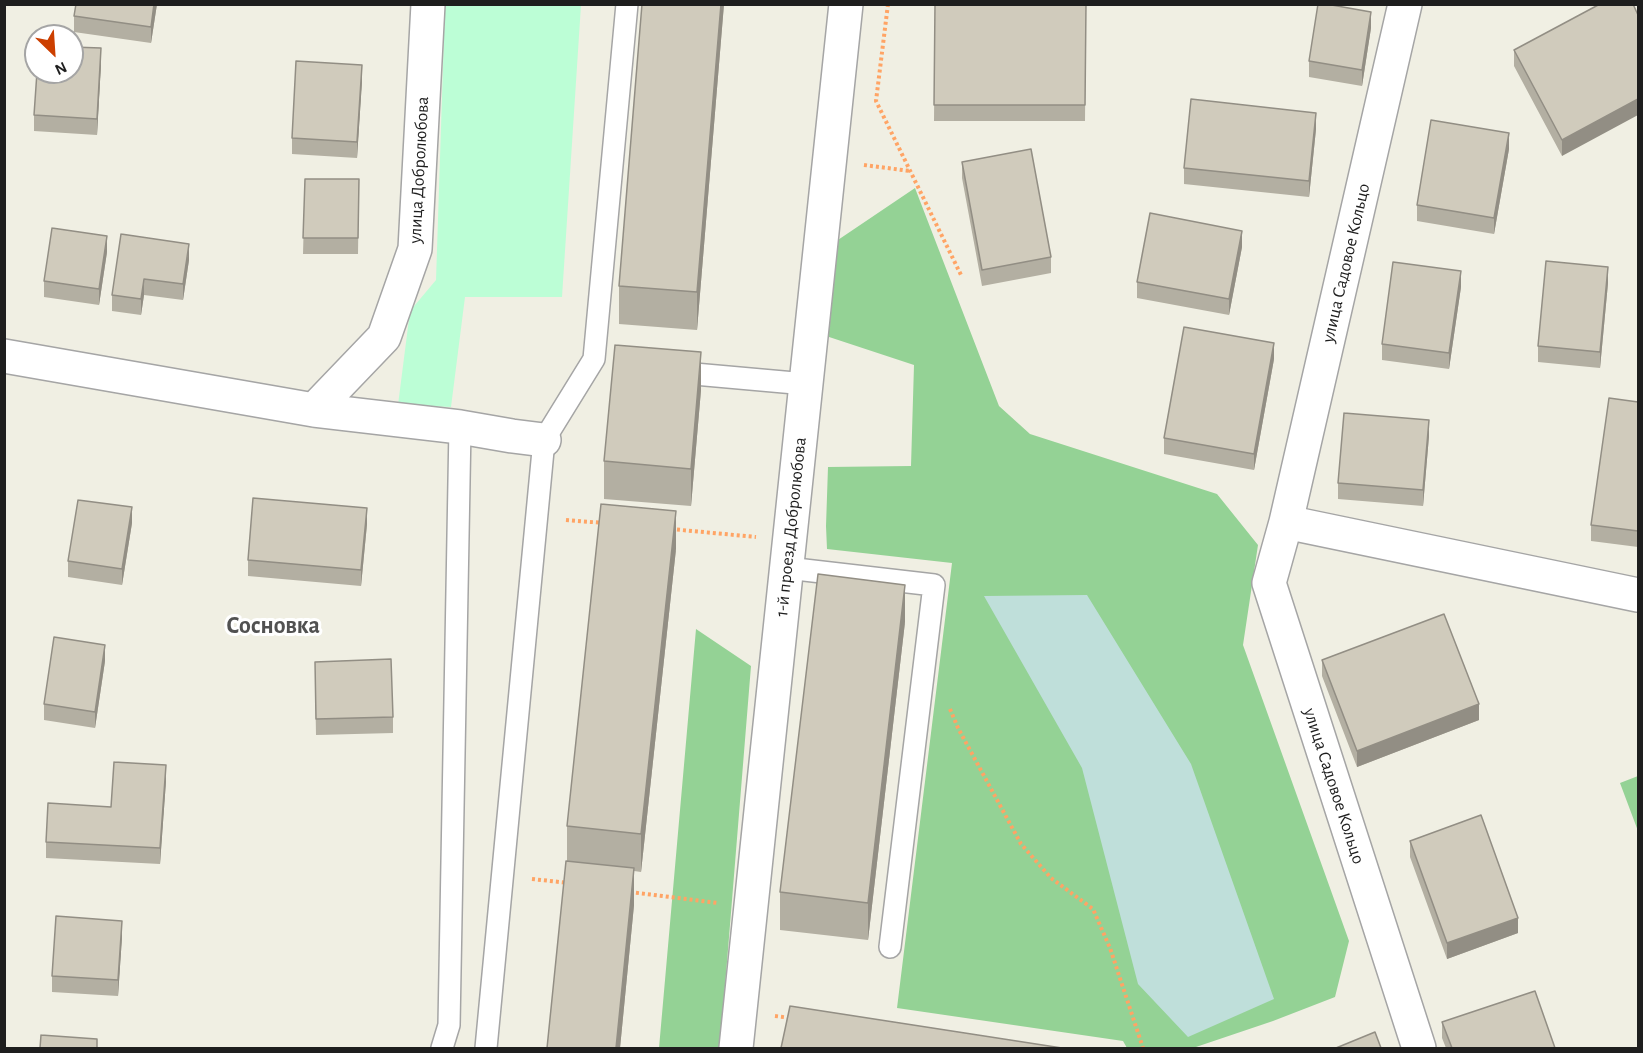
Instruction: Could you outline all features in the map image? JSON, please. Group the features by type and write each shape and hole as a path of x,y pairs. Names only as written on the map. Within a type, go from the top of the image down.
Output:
{"street":[{"name":"улица Добролюбова","path":"314,410 384,337 415,249 428,4"},
{"name":"1-й проезд Добролюбова","path":"736,1048 846,4"},
{"name":"улица Садовое Кольцо","path":"1405,4 1286,522 1269,582 1419,1048"},
{"path":"4,356 314,410 460,427 544,440"},
{"path":"1286,522 1638,596"}],"lane":[{"path":"486,1048 544,440 594,359 627,4"},
{"path":"648,370 806,384"},
{"path":"442,1048 449,1025 460,427"},
{"path":"788,554 934,585 890,947"}],"path":[{"path":"888,4 876,101 961,275"},
{"path":"830,160 911,171"},
{"path":"536,517 605,523"},
{"path":"663,529 788,554"},
{"path":"950,708 958,728 1022,844 1051,878 1093,909 1110,948 1143,1048"},
{"path":"554,881 577,885"},
{"path":"624,891 751,907"},
{"path":"740,1011 797,1019"}],"green space":[{"path":"445,5 581,5 562,297 465,297 451,407 398,405 410,311 436,280"},
{"path":"915,188 999,406 1030,434 1217,494 1258,545 1243,645 1349,941 1335,997 1193,1048 1127,1048 1123,1041 897,1008 952,563 827,549 828,467 911,466 914,365 820,334 829,246"},
{"path":"696,629 751,666 720,1048 659,1048"},
{"path":"1638,776 1638,831 1620,783"}],"shaded area":[{"path":"1087,595 1191,764 1274,999 1188,1037 1138,984 1082,768 984,596"}],"building":[{"path":"76,4 154,4 151,27 74,16"},
{"path":"642,4 721,4 697,292 619,286"},
{"path":"935,4 1086,4 1085,105 934,105"},
{"path":"1318,4 1371,12 1362,70 1309,61"},
{"path":"1600,4 1633,4 1638,15 1638,99 1562,140 1514,50"},
{"path":"84,47 101,48 97,119 34,115 36,84 84,84"},
{"path":"296,61 362,65 357,142 292,138"},
{"path":"1191,99 1316,113 1309,181 1184,168"},
{"path":"1431,120 1509,133 1494,218 1417,205"},
{"path":"1031,149 1051,257 982,270 962,162"},
{"path":"305,179 359,179 358,238 303,238"},
{"path":"1150,213 1242,231 1229,299 1137,282"},
{"path":"52,228 107,236 99,289 44,281"},
{"path":"121,234 189,244 183,284 144,279 141,299 112,295"},
{"path":"1546,261 1608,267 1600,352 1538,346"},
{"path":"1393,262 1461,271 1449,353 1382,344"},
{"path":"1184,327 1274,343 1254,454 1164,438"},
{"path":"615,345 701,352 691,469 604,461"},
{"path":"1609,398 1638,402 1638,531 1591,525"},
{"path":"1344,413 1429,420 1423,490 1338,483"},
{"path":"253,498 367,508 361,570 248,560"},
{"path":"78,500 132,507 122,569 68,561"},
{"path":"601,504 676,511 641,834 567,826"},
{"path":"818,574 905,585 868,903 780,892"},
{"path":"1444,614 1479,704 1357,751 1322,660"},
{"path":"54,637 105,645 95,712 44,704"},
{"path":"391,659 393,717 316,719 315,662"},
{"path":"114,762 166,765 160,848 46,842 48,803 111,807"},
{"path":"1481,815 1518,918 1447,943 1410,841"},
{"path":"566,861 634,868 616,1048 547,1048"},
{"path":"56,916 122,921 118,980 52,976"},
{"path":"1535,991 1555,1048 1452,1048 1442,1022"},
{"path":"790,1006 1062,1048 781,1048"},
{"path":"1375,1032 1381,1048 1336,1048"},
{"path":"41,1035 97,1039 97,1048 40,1048"}],"district":[{"name":"Сосновка","path":"273,626"}]}
